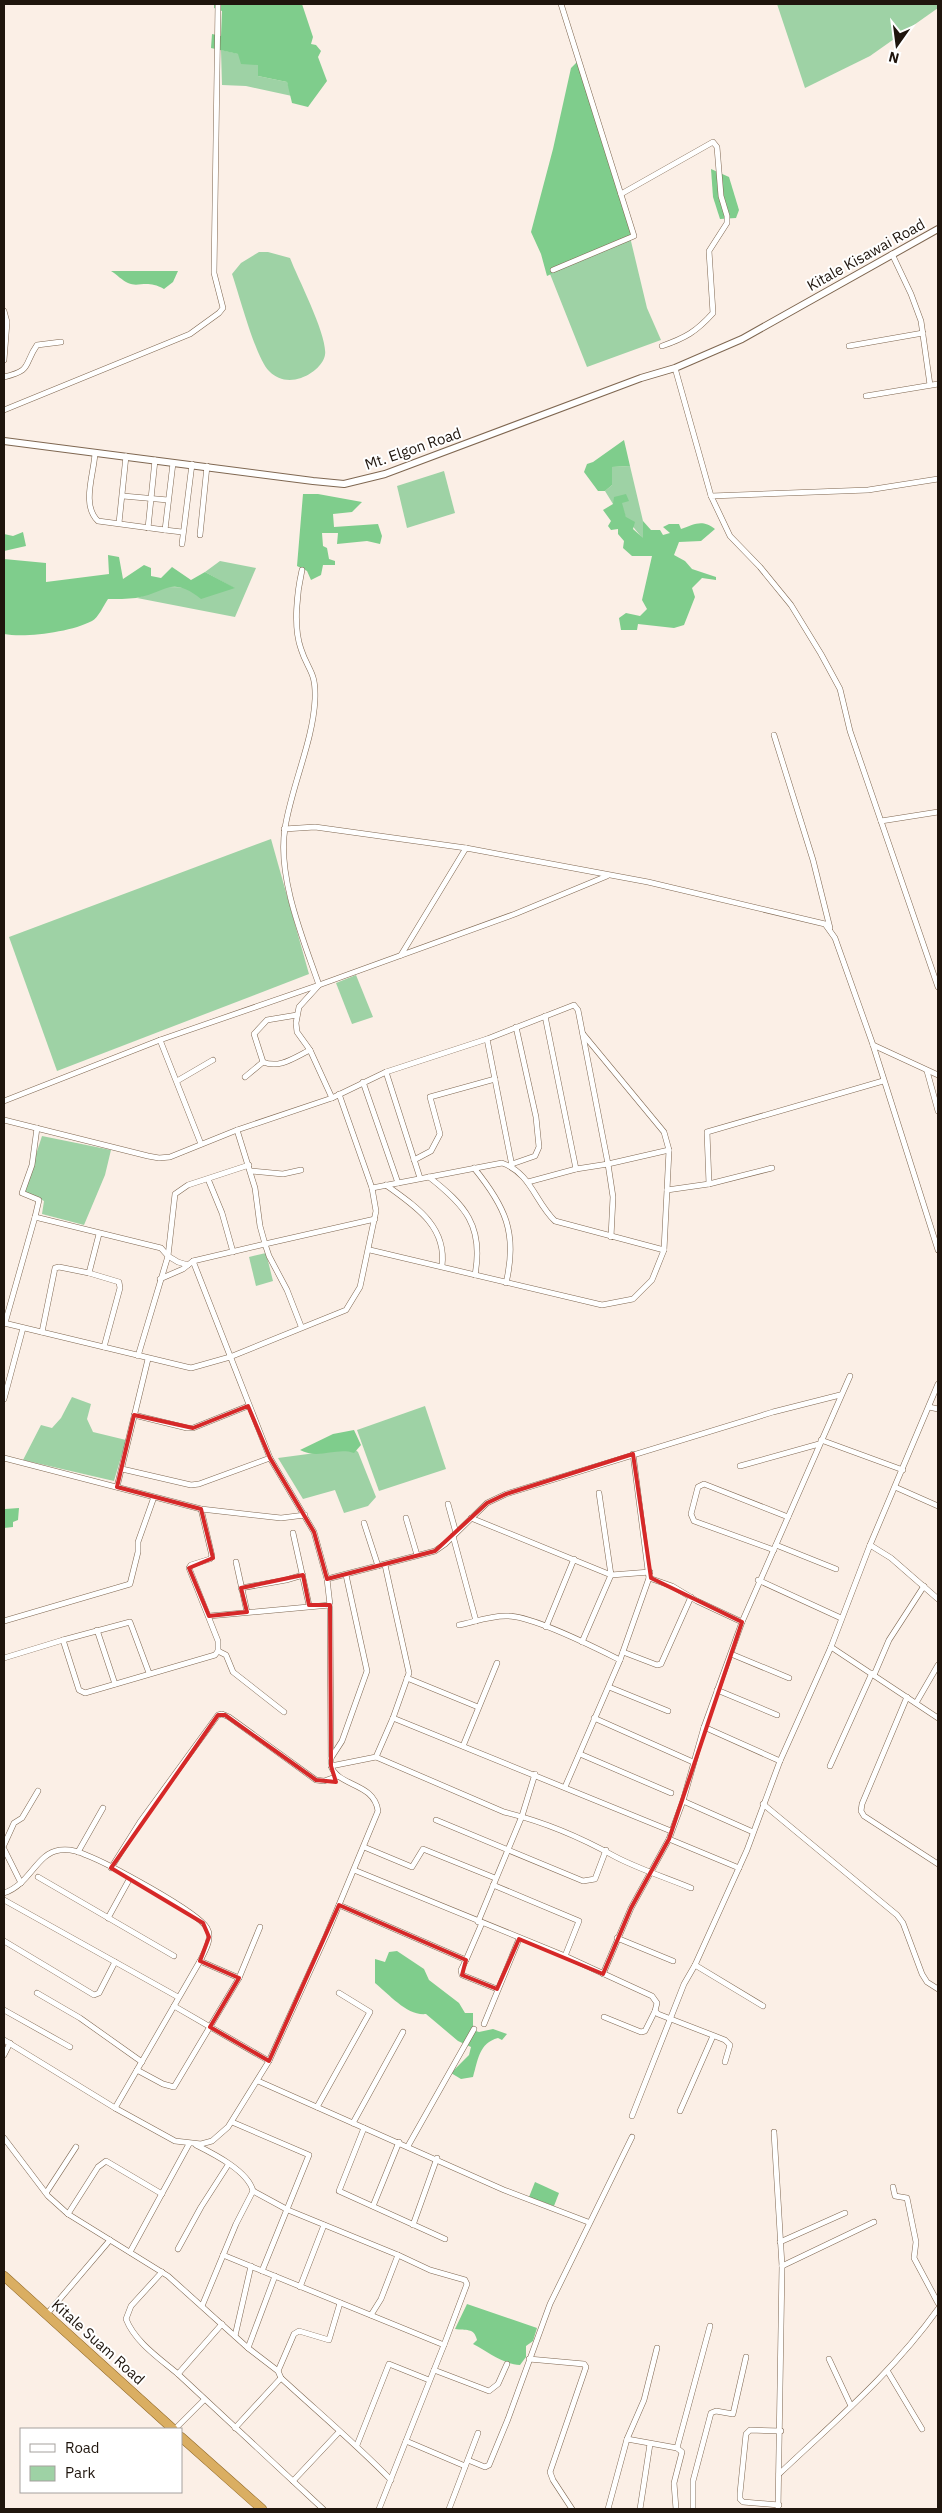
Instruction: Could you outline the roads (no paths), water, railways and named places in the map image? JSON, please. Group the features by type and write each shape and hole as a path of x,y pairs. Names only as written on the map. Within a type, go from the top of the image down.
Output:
{"highway":[{"name":"Kitale Suam Road","path":"4,2276 173,2428"},
{"path":"182,2438 262,2509"}],"street":[{"path":"4,410 190,334 223,308 214,273 218,4"},
{"path":"554,270 634,236 561,4"},
{"path":"621,194 713,142 717,147 721,196 727,216 722,234 709,251 713,314 699,329 685,338 662,346"},
{"name":"Kitale Kisawai Road","path":"806,303 938,229"},
{"path":"892,254 912,294 923,333 930,385"},
{"name":"Mt. Elgon Road","path":"4,441 313,481 353,483 394,470 640,378 675,368 742,339 806,303"},
{"path":"4,311 7,322 4,360"},
{"path":"849,346 923,333"},
{"path":"4,377 14,375 28,367 37,345 60,342"},
{"path":"675,368 712,496 730,536 760,567 791,605 840,689 850,731 937,979 938,987"},
{"path":"866,396 938,384"},
{"path":"95,452 89,504 91,513 98,521 182,532"},
{"path":"119,523 126,456"},
{"path":"148,528 155,460"},
{"path":"165,530 173,463"},
{"path":"182,544 192,464"},
{"path":"200,535 207,466"},
{"path":"712,496 868,490 938,480"},
{"path":"123,496 168,500"},
{"path":"302,570 296,598 300,648 314,675 315,699 311,725 284,829 284,859 290,895 319,985"},
{"path":"774,735 813,860 830,928 873,1045 938,1250"},
{"path":"881,822 938,812"},
{"path":"284,829 315,828 466,848 648,882 819,920 830,928"},
{"path":"401,955 466,848"},
{"path":"4,1101 160,1040 319,985 462,931 515,914 608,876"},
{"path":"319,985 300,1007 297,1015 297,1032 310,1050 332,1098"},
{"path":"4,1120 159,1158 170,1157 237,1130 332,1098 386,1072 576,1006 613,1197 611,1237"},
{"path":"297,1015 267,1020 254,1034 264,1062 271,1065 280,1065 310,1050"},
{"path":"546,1016 576,1169"},
{"path":"372,1188 474,1168 494,1162 512,1165 535,1156 539,1147 536,1117 516,1027"},
{"path":"370,1250 602,1305 623,1302 641,1293 652,1280 664,1250 669,1150 664,1132 582,1034"},
{"path":"487,1038 512,1165 542,1200 548,1214 555,1221 664,1250"},
{"path":"160,1040 201,1144"},
{"path":"873,1045 938,1075"},
{"path":"176,1081 212,1060"},
{"path":"245,1077 264,1062"},
{"path":"927,1071 938,1111"},
{"path":"386,1072 420,1178"},
{"path":"414,1160 431,1151 440,1134 430,1097 495,1079"},
{"path":"709,1184 706,1137 709,1131 883,1081"},
{"path":"362,1082 398,1183"},
{"path":"37,1128 32,1165 22,1193 39,1200 4,1323 191,1368 230,1356 300,1326 346,1310 360,1287 370,1250 375,1219 375,1198 339,1094"},
{"path":"237,1130 250,1168 265,1244 269,1256 288,1290 300,1326"},
{"path":"528,1182 576,1169 608,1164 669,1150"},
{"path":"138,1356 168,1256 175,1194 188,1185 250,1168 283,1174 300,1170"},
{"path":"474,1168 495,1194 505,1215 512,1247 506,1283"},
{"path":"667,1190 709,1184 772,1168"},
{"path":"429,1177 453,1195 474,1226 478,1258 475,1275"},
{"path":"208,1179 222,1213 232,1252"},
{"path":"386,1185 420,1212 432,1225 441,1239 444,1252 442,1266"},
{"path":"35,1217 161,1248 168,1256 178,1262 190,1263 375,1219"},
{"path":"89,1272 99,1234"},
{"path":"160,1279 183,1269 190,1263"},
{"path":"4,2040 115,2108 174,2141 192,2144 212,2141 232,2122 269,2061 339,1905 378,1811 377,1803 361,1788 338,1776 331,1766 330,1605 327,1579 317,1540 306,1515 284,1486 270,1458 230,1356 190,1263"},
{"path":"42,1332 56,1268 89,1272 119,1282 120,1288 104,1347"},
{"path":"4,1399 6,1382 23,1328"},
{"path":"117,1487 148,1359"},
{"path":"603,1974 617,1938 668,1839 683,1801 704,1727 758,1580 775,1547 840,1395 850,1376"},
{"path":"632,2116 684,1984 695,1965 739,1868 780,1760 831,1647 870,1545 938,1384"},
{"path":"327,1579 346,1576 435,1551 487,1503 506,1494 808,1402 840,1395"},
{"path":"134,1415 186,1428 193,1428 248,1406"},
{"path":"929,1406 938,1409"},
{"path":"740,1466 820,1442 903,1470"},
{"path":"565,1787 620,1660 649,1575 633,1454"},
{"path":"4,1458 201,1509 281,1518 306,1515"},
{"path":"122,1469 191,1485 199,1484 270,1458"},
{"path":"788,1518 704,1484 698,1487 691,1514 694,1521 836,1569"},
{"path":"895,1487 938,1506"},
{"path":"582,1642 611,1575 599,1493"},
{"path":"4,1621 130,1584 138,1552 138,1542 154,1497"},
{"path":"448,1504 476,1621"},
{"path":"201,1509 212,1556 210,1559 191,1565 188,1568 209,1616 218,1641 218,1651"},
{"path":"406,1518 417,1555"},
{"path":"472,1518 611,1575 649,1575 742,1622"},
{"path":"364,1523 378,1566"},
{"path":"293,1533 309,1605"},
{"path":"870,1545 891,1558 938,1599"},
{"path":"546,1628 574,1560"},
{"path":"236,1562 247,1612"},
{"path":"376,1757 393,1718 407,1678 408,1668 385,1565"},
{"path":"241,1588 303,1575"},
{"path":"331,1758 342,1741 367,1671 346,1576"},
{"path":"758,1580 841,1618"},
{"path":"830,1766 889,1640 924,1586"},
{"path":"623,1652 657,1665 661,1664 691,1597"},
{"path":"209,1616 309,1605 330,1605"},
{"path":"459,1625 508,1616 582,1642 620,1660"},
{"path":"4,1658 130,1622 149,1673"},
{"path":"97,1630 114,1684"},
{"path":"64,1640 81,1692 85,1693 149,1673 210,1657 218,1651"},
{"path":"831,1647 938,1718"},
{"path":"218,1651 226,1655 233,1672 284,1712"},
{"path":"731,1654 789,1678"},
{"path":"463,1746 498,1663"},
{"path":"916,1703 938,1665"},
{"path":"407,1678 478,1707"},
{"path":"609,1687 668,1712"},
{"path":"717,1690 777,1715"},
{"path":"907,1697 862,1804 861,1811 864,1816 938,1864"},
{"path":"111,1868 140,1822 218,1715 222,1714 229,1717 316,1780 324,1781 338,1776"},
{"path":"393,1718 535,1774 671,1831"},
{"path":"594,1718 693,1762"},
{"path":"704,1727 780,1760"},
{"path":"580,1754 671,1793"},
{"path":"331,1766 376,1757 496,1809 522,1816 606,1850 613,1856 691,1888"},
{"path":"497,1989 462,1975 461,1970 495,1878 522,1816 535,1774"},
{"path":"4,1845 14,1823 22,1818 38,1791"},
{"path":"683,1801 753,1832"},
{"path":"763,1804 897,1915 903,1923 922,1974 927,1982 938,1989"},
{"path":"78,1852 103,1808"},
{"path":"436,1820 588,1881 597,1876 606,1850"},
{"path":"668,1839 739,1868"},
{"path":"364,1847 412,1867 423,1849 495,1878"},
{"path":"4,1849 21,1883"},
{"path":"4,1893 21,1883 43,1857 59,1850 78,1852 130,1878 203,1923 209,1937 200,1961 178,1996 115,2108"},
{"path":"354,1870 564,1956 652,1996 657,2003 645,2031 642,2032 604,2017"},
{"path":"38,1877 174,1956"},
{"path":"108,1918 130,1878"},
{"path":"493,1885 579,1921 564,1956"},
{"path":"4,1900 178,1996"},
{"path":"339,1905 466,1960"},
{"path":"137,2070 163,2084 174,2087 239,1978 260,1927"},
{"path":"617,1938 673,1960"},
{"path":"484,2024 519,1939"},
{"path":"4,1941 94,1995 99,1993 115,1962"},
{"path":"200,1961 239,1978"},
{"path":"695,1965 763,2006"},
{"path":"37,1993 80,2018 142,2062"},
{"path":"317,2107 370,2012 340,1993"},
{"path":"174,2006 269,2061"},
{"path":"4,2010 70,2047"},
{"path":"655,2011 730,2045 725,2062"},
{"path":"408,2146 474,2029"},
{"path":"352,2123 403,2032"},
{"path":"680,2112 713,2036"},
{"path":"4,2055 10,2044"},
{"path":"258,2081 437,2158 504,2190 588,2222"},
{"path":"232,2122 308,2155 288,2210 262,2271"},
{"path":"364,2128 338,2190 445,2239"},
{"path":"774,2132 782,2266 781,2431 779,2507 744,2502 740,2499 740,2493 746,2434 750,2430 781,2431"},
{"path":"468,2460 488,2467 508,2419 550,2304 563,2275 575,2257 588,2222 632,2137"},
{"path":"4,2138 46,2193 68,2214 162,2272 248,2348 278,2371 281,2378 338,2432 357,2445 391,2480"},
{"path":"373,2206 399,2142"},
{"path":"192,2144 248,2177 253,2192 223,2255 202,2306"},
{"path":"130,2252 192,2144"},
{"path":"46,2193 76,2147"},
{"path":"413,2225 437,2158"},
{"path":"68,2214 98,2167 106,2161 162,2194"},
{"path":"178,2249 228,2165"},
{"path":"893,2186 895,2196 907,2198 916,2242 914,2258 938,2303"},
{"path":"253,2192 288,2210 430,2270 465,2280 467,2284 379,2509"},
{"path":"780,2242 845,2213"},
{"path":"782,2266 874,2222"},
{"path":"300,2287 324,2225"},
{"path":"47,2314 110,2240"},
{"path":"223,2255 444,2345"},
{"path":"371,2316 381,2299 398,2255"},
{"path":"235,2336 251,2266"},
{"path":"162,2272 131,2306 126,2319 132,2332 323,2509"},
{"path":"248,2348 275,2276"},
{"path":"278,2371 294,2334 299,2331 329,2340 340,2303"},
{"path":"779,2474 888,2372 916,2340 938,2309"},
{"path":"178,2374 222,2324"},
{"path":"677,2448 710,2326"},
{"path":"608,2509 627,2439 644,2400 657,2348"},
{"path":"693,2509 693,2481 711,2413 716,2411 733,2414 746,2357"},
{"path":"529,2359 584,2364 586,2367 550,2472 553,2480 572,2509"},
{"path":"829,2359 851,2406"},
{"path":"357,2445 389,2364 429,2380"},
{"path":"434,2370 489,2391 498,2384 507,2364"},
{"path":"888,2372 922,2429"},
{"path":"235,2428 281,2378"},
{"path":"175,2428 204,2400"},
{"path":"293,2481 338,2432"},
{"path":"449,2509 478,2433"},
{"path":"627,2439 677,2448 682,2452 674,2483 676,2509"},
{"path":"406,2441 465,2466"},
{"path":"640,2509 650,2444"}]}
